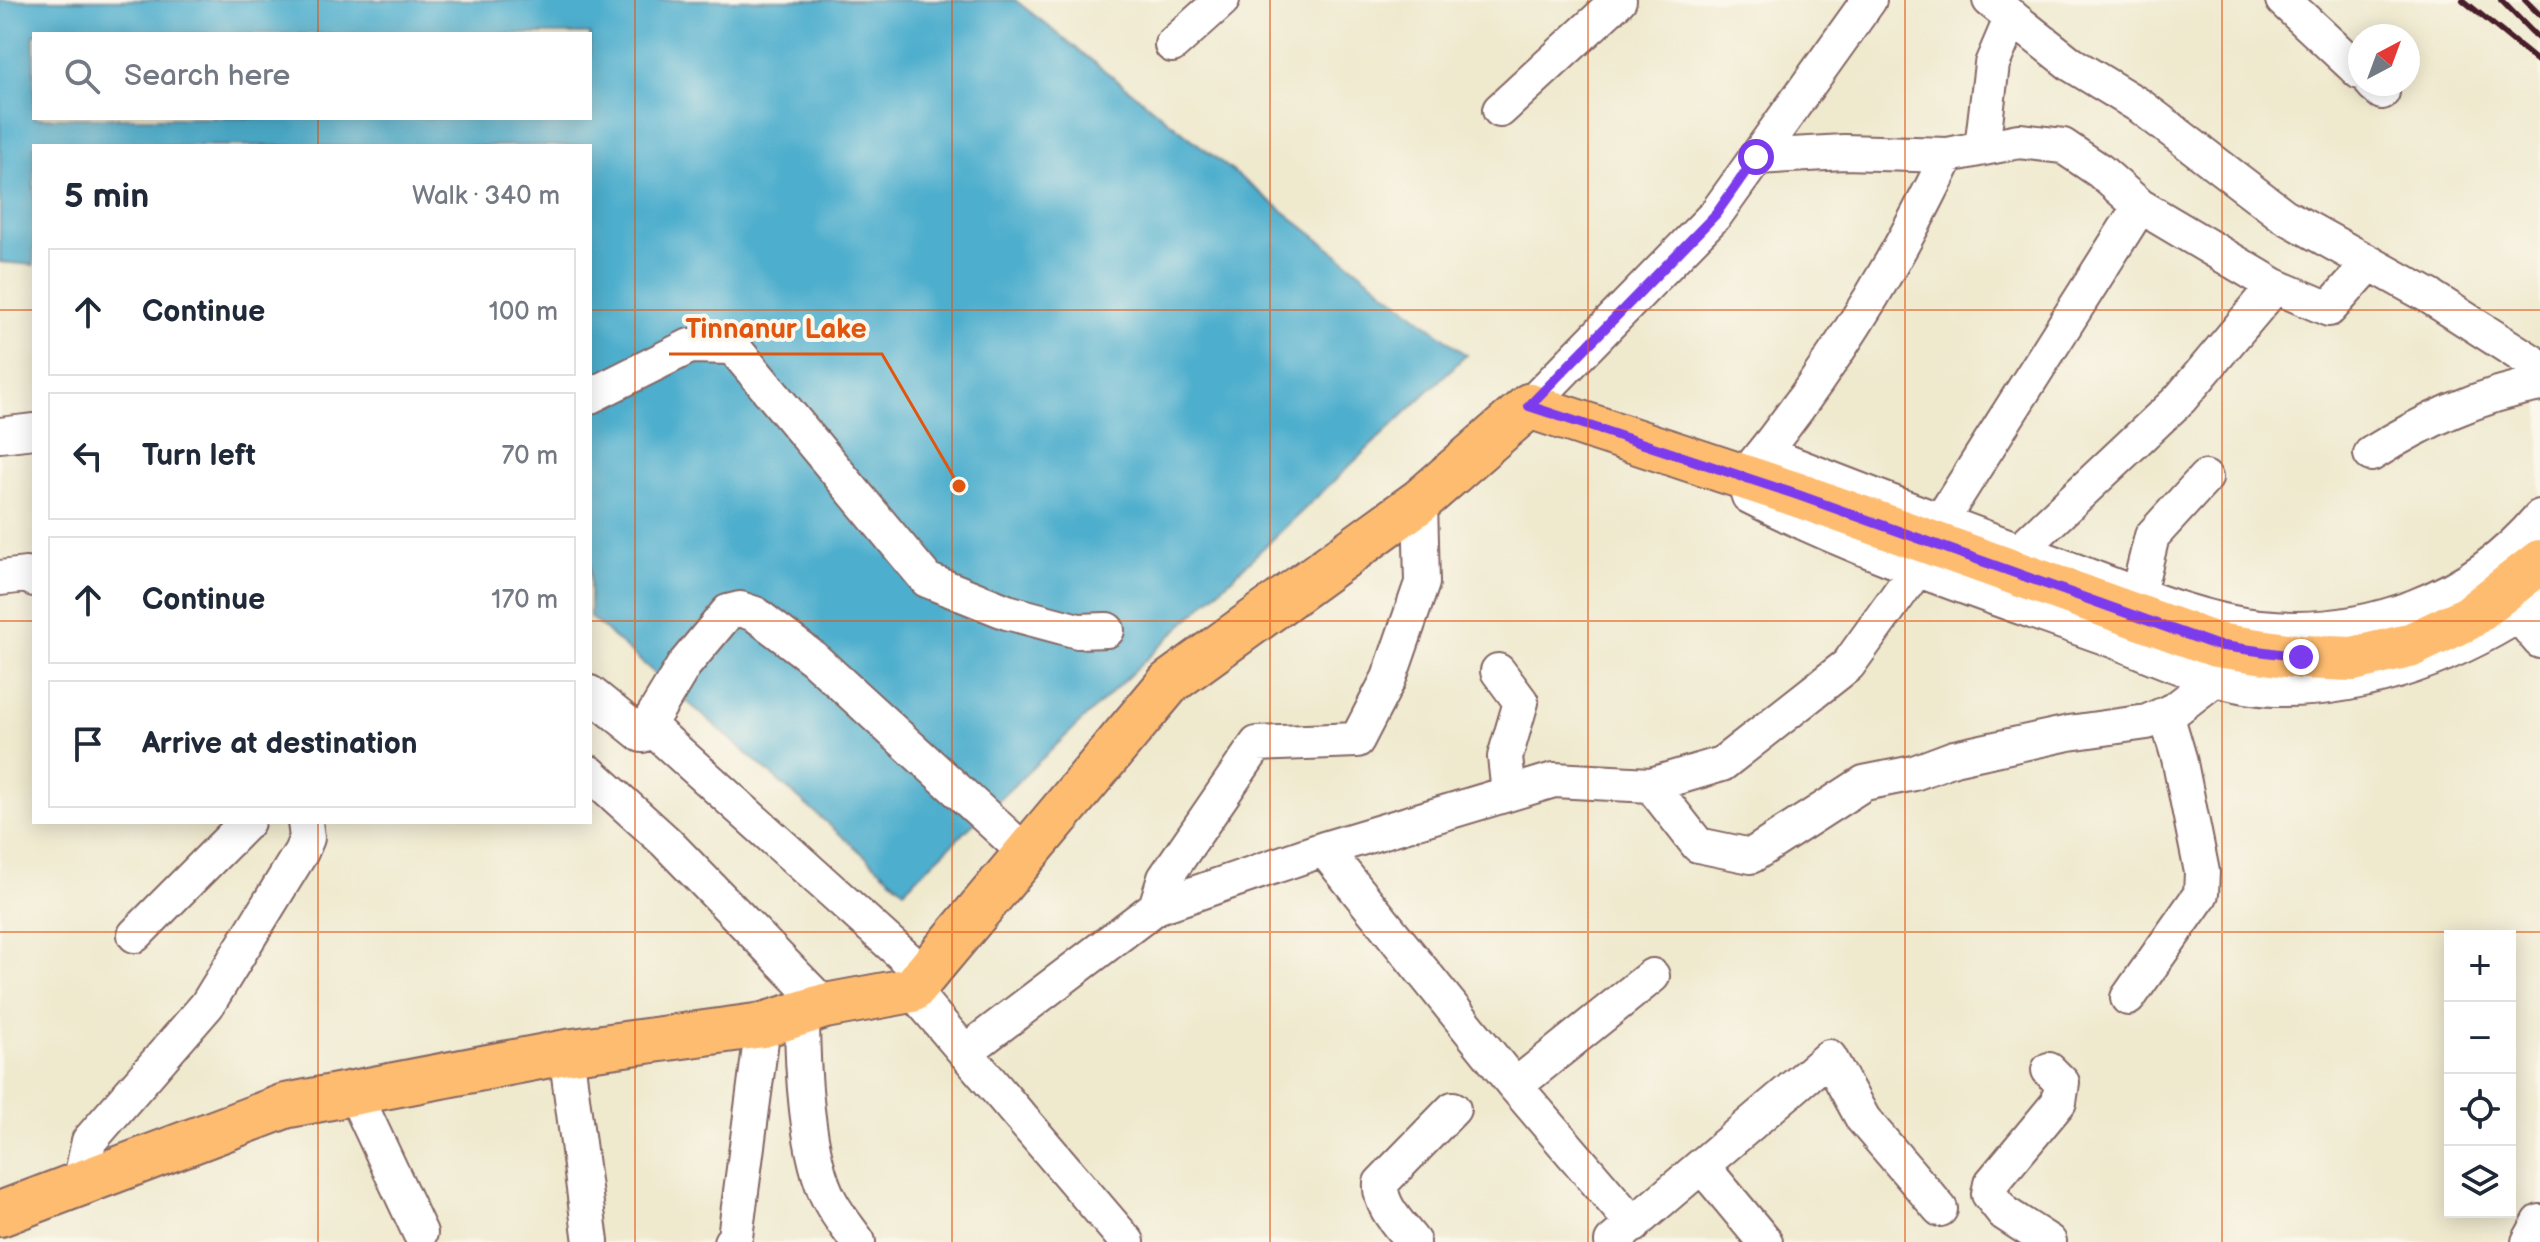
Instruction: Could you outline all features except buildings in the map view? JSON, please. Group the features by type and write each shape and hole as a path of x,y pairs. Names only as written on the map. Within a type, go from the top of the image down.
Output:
{"main road":[{"path":"0,1214 285,1106 566,1052 796,1015 919,982 1169,683 1420,501 1529,406 1753,466 1798,495 2216,645 2301,657 2353,659 2409,646 2468,618 2540,562"}],"street":[{"path":"1172,45 1222,0"},
{"path":"1500,110 1619,0"},
{"path":"1529,406 1716,214 1869,0"},
{"path":"2283,0 2348,61"},
{"path":"1982,148 2001,9 2071,64 2140,106 2283,215 2370,263 2540,367"},
{"path":"1756,157 1844,152 1948,155 2019,141 2063,146 2100,171 2140,206 2275,286 2329,309 2370,263"},
{"path":"1948,155 1913,229 1867,309 1790,421 1753,466 1749,496 1812,528 1917,569 2216,678 2274,689 2370,681 2479,640 2529,608 2540,641"},
{"path":"1940,522 2140,206"},
{"path":"2019,551 2180,399 2275,286"},
{"path":"592,395 690,346 733,347 927,580 1021,616 1078,631 1107,630"},
{"path":"2371,454 2423,422 2506,390 2540,384"},
{"path":"0,435 12,431 32,431"},
{"path":"1753,466 1940,522 2138,593 2258,627 2329,628 2392,616 2446,595 2515,548 2540,517"},
{"path":"2138,593 2152,536 2205,478"},
{"path":"1156,907 1165,878 1257,744 1357,740 1389,678 1422,583 1420,501"},
{"path":"965,1052 1156,907 1324,849 1554,780 1651,785 1722,764 1848,665 1917,569"},
{"path":"0,578 26,575 32,578"},
{"path":"592,695 642,735 684,665 728,612 740,609 755,614 813,658 1026,853"},
{"path":"1498,671 1521,702 1505,757 1509,793"},
{"path":"1651,785 1698,845 1751,856 1864,783 1914,773 1954,758 2069,733 2147,722 2166,714 2216,678"},
{"path":"2128,998 2201,894 2202,872 2179,758 2166,714"},
{"path":"648,725 919,982 965,1052 1123,1241"},
{"path":"592,775 666,842 796,1015 818,1168 830,1201 858,1242"},
{"path":"135,935 245,824"},
{"path":"80,1184 89,1141 220,988 301,852 307,838 305,824"},
{"path":"1324,849 1515,1086 1623,1233 1829,1057 1863,1119 1940,1209"},
{"path":"1515,1086 1652,976"},
{"path":"731,1242 735,1237 796,1015"},
{"path":"566,1052 591,1242"},
{"path":"2049,1070 2062,1083 2059,1102 1991,1184 1989,1194 2004,1213 2049,1242"},
{"path":"354,1092 420,1233"},
{"path":"1413,1242 1386,1206 1380,1193 1381,1183 1453,1109"},
{"path":"1702,1166 1765,1242"},
{"path":"2529,1242 2540,1222"}],"water":[{"path":"0,0 1015,0 1466,355 904,890 592,619 592,144 32,144 32,265 0,262"}],"railway":[{"path":"2463,0 2540,63"},
{"path":"2501,0 2540,40"},
{"path":"2525,0 2540,15"}],"place":[{"name":"Tinnanur Lake","path":"959,486"}],"route":[{"path":"1756,157 1716,214 1529,406 1798,495 2216,645 2301,657"}]}
